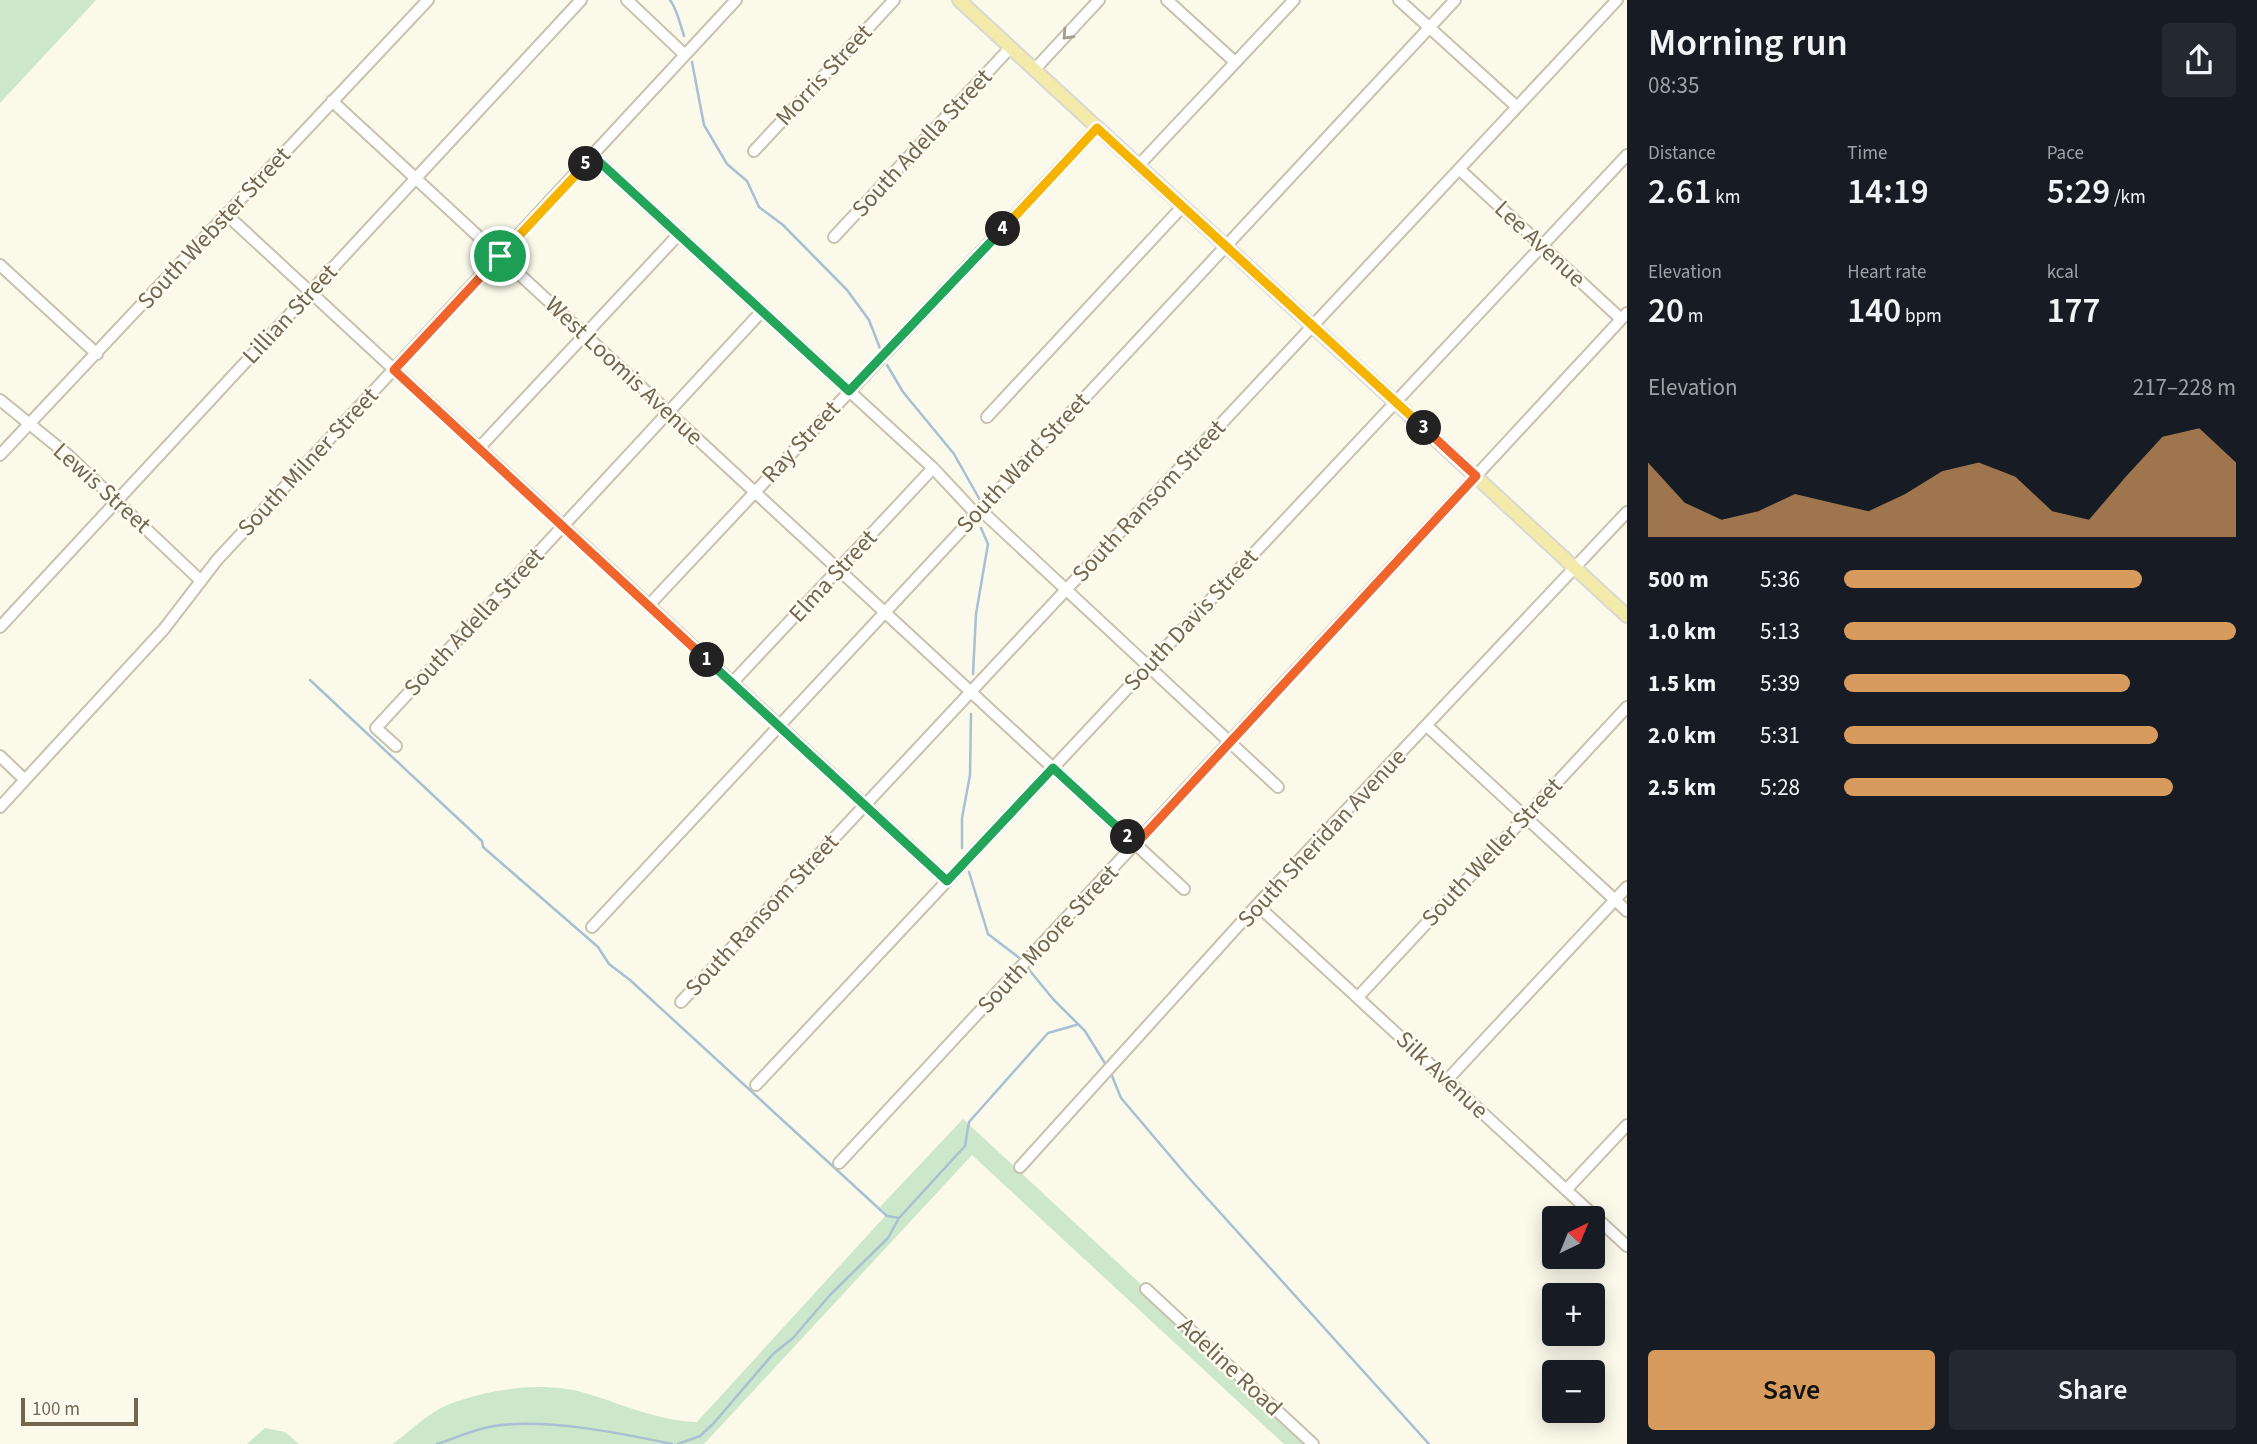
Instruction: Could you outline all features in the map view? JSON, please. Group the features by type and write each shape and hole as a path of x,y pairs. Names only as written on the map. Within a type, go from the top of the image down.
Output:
{"main road":[{"path":"959,0 1627,616"}],"street":[{"name":"South Webster Street","path":"0,455 428,0"},
{"name":"Lillian Street","path":"0,627 580,0"},
{"path":"627,0 685,55"},
{"name":"South Milner Street","path":"0,807 164,629 200,580 736,0"},
{"name":"Morris Street","path":"754,151 894,0"},
{"path":"1034,70 1099,0"},
{"path":"1167,0 1235,62"},
{"path":"1138,166 1294,0"},
{"path":"1399,0 1517,107"},
{"name":"South Ward Street","path":"592,927 1455,0"},
{"name":"South Ransom Street","path":"681,1002 1617,0"},
{"name":"South Adella Street","path":"834,237 1010,48"},
{"name":"West Loomis Avenue","path":"332,101 1184,888"},
{"name":"Ray Street","path":"649,605 1097,128"},
{"name":"South Davis Street","path":"756,1085 1627,155"},
{"path":"593,156 986,515 1278,788"},
{"name":"Lee Avenue","path":"1459,169 1542,246 1624,316"},
{"path":"987,417 1182,207"},
{"path":"227,215 947,881"},
{"path":"479,448 679,234"},
{"path":"0,265 97,354"},
{"name":"South Adella Street","path":"396,746 376,728 762,311"},
{"name":"South Moore Street","path":"839,1163 1021,970 1624,316"},
{"name":"Lewis Street","path":"0,400 69,456 200,580"},
{"name":"Elma Street","path":"732,683 933,468"},
{"name":"South Sheridan Avenue","path":"1020,1167 1257,905 1627,512"},
{"name":"South Weller Street","path":"1358,997 1627,707"},
{"path":"1427,726 1627,911"},
{"path":"0,756 26,779"},
{"path":"1447,1080 1627,887"},
{"name":"Silk Avenue","path":"1257,905 1627,1246"},
{"path":"1566,1190 1627,1125"},
{"name":"Adeline Road","path":"1146,1289 1313,1444"}],"green space":[{"path":"0,0 96,0 0,103"},
{"path":"963,1119 1313,1444 1284,1444 972,1155 704,1444 393,1444 438,1409 479,1395 516,1388 571,1390 655,1416 697,1422 887,1214 880,1207"},
{"path":"265,1428 285,1432 299,1444 247,1444"}],"waterway":[{"path":"670,0 684,36"},
{"path":"692,62 704,125 727,164 747,181 759,207 783,225 847,290 869,320 881,351"},
{"path":"887,365 903,392 954,454 980,500"},
{"path":"973,674 976,614 988,544 981,528"},
{"path":"310,680 482,841 483,847 598,947 609,964 630,980 887,1216 899,1218"},
{"path":"962,848 962,818 970,775 971,714"},
{"path":"969,872 988,934 1022,960"},
{"path":"1026,966 1053,999 1085,1031 1106,1065"},
{"path":"678,1444 700,1436 713,1424 773,1354 793,1338 830,1295 888,1238 899,1218 965,1146 969,1122 1048,1033 1076,1025"},
{"path":"1110,1071 1121,1098 1188,1177 1429,1444"},
{"path":"437,1444 487,1427 514,1424 559,1425 607,1431 672,1444"}],"route":[{"path":"1097,128 1476,476 1136,844 1053,768 947,881 394,370 500,256 593,156 849,391 1097,128"}]}
